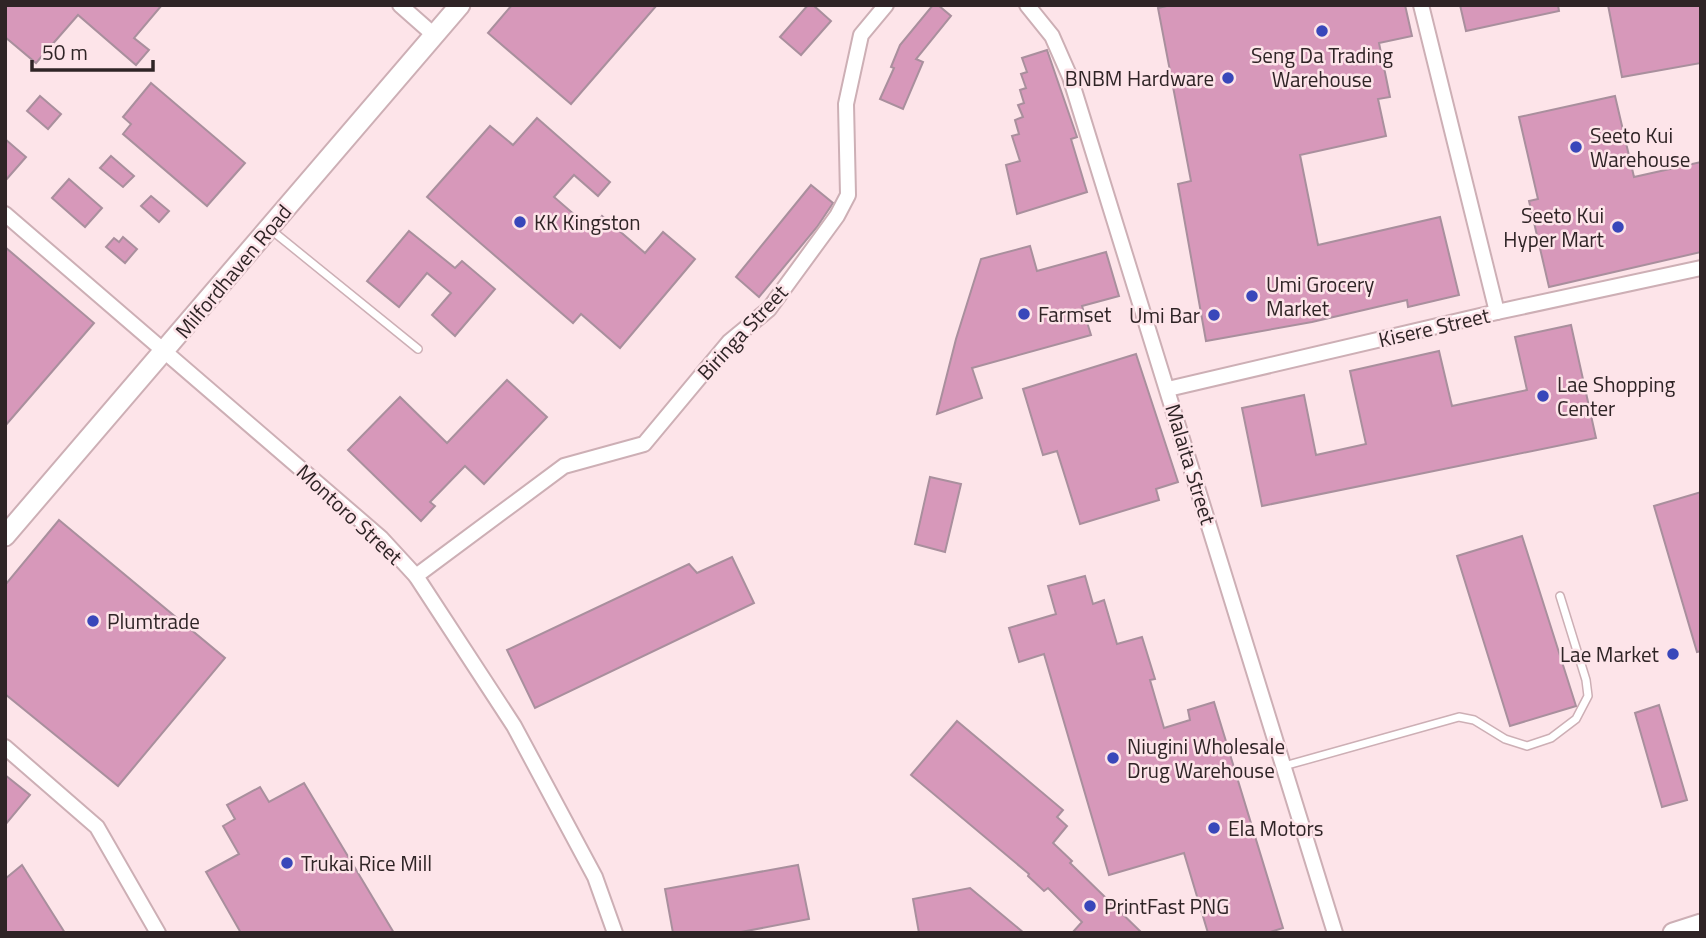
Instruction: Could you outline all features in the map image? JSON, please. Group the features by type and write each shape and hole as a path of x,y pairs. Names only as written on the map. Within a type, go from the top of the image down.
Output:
{"main road":[{"name":"Milfordhaven Road","path":"5,536 460,5"},
{"path":"1673,933 1701,925"}],"street":[{"path":"400,5 434,35"},
{"name":"Biringa Street","path":"416,576 564,466 644,444 729,342 769,309 837,216 848,195 846,104 862,35 886,5"},
{"name":"Malaita Street","path":"1027,5 1052,36 1070,77 1335,933"},
{"path":"1421,5 1497,312"},
{"name":"Montoro Street","path":"5,214 381,538 416,576 514,726 595,877 615,933"},
{"name":"Kisere Street","path":"1168,389 1497,312 1701,268"},
{"path":"5,747 97,827 158,933"}],"lane":[{"path":"270,229 418,349"},
{"path":"1284,766 1459,717 1474,720 1505,739 1527,746 1552,738 1576,719 1588,696 1586,680 1560,596"}],"building":[{"path":"5,5 162,5 134,38 149,50 136,65 78,15 36,63 5,37"},
{"path":"512,5 657,5 571,104 488,33"},
{"path":"808,5 813,5 831,21 801,55 780,37"},
{"path":"933,5 938,5 951,16 916,59 923,62 903,109 880,99 894,68 891,67 900,45"},
{"path":"1171,5 1405,5 1412,36 1379,43 1390,97 1378,99 1386,136 1300,155 1318,245 1440,217 1459,295 1408,307 1407,300 1312,322 1206,341 1178,184 1191,181 1158,8"},
{"path":"1460,5 1558,5 1559,11 1466,31"},
{"path":"1608,5 1701,5 1701,63 1622,77"},
{"path":"1047,50 1077,137 1071,139 1087,192 1017,214 1006,165 1020,161 1012,136 1019,134 1015,120 1023,117 1018,105 1024,103 1020,90 1026,88 1021,74 1027,72 1022,58"},
{"path":"151,83 245,163 207,206 123,134 131,124 123,117"},
{"path":"40,96 61,114 48,129 27,111"},
{"name":"Seeto Kui Hyper Mart","path":"1615,96 1634,177 1701,162 1701,252 1549,287 1529,201 1538,199 1519,117"},
{"name":"KK Kingston","path":"537,118 610,182 598,196 574,175 554,197 591,229 602,216 645,253 663,232 695,259 620,348 581,314 573,323 427,197 490,126 513,145"},
{"path":"5,139 26,157 5,181"},
{"path":"111,156 134,176 123,187 100,168"},
{"path":"69,179 102,208 85,227 52,198"},
{"path":"811,185 833,203 817,227 759,297 736,277"},
{"path":"151,196 169,211 159,222 141,206"},
{"path":"409,231 455,268 462,261 495,289 455,336 432,315 451,293 427,273 399,307 367,281"},
{"path":"123,237 137,249 125,263 106,247 114,238 119,242"},
{"name":"Farmset","path":"1030,246 1037,271 1106,252 1119,296 1082,306 1091,335 972,368 982,398 937,414 956,339 981,259"},
{"path":"5,247 94,323 5,426"},
{"path":"1571,325 1596,438 1262,506 1242,408 1304,395 1316,455 1366,444 1350,371 1439,351 1452,406 1527,390 1515,337"},
{"path":"1136,354 1178,482 1156,489 1159,500 1080,524 1057,451 1043,455 1023,389"},
{"path":"507,380 547,417 484,484 465,466 430,502 435,506 421,521 348,450 400,397 447,443"},
{"path":"930,477 961,484 945,552 915,544"},
{"path":"1701,492 1701,651 1697,652 1654,506"},
{"name":"Plumtrade","path":"59,520 225,658 118,786 5,694 5,585"},
{"path":"1522,536 1576,706 1510,726 1457,556"},
{"path":"732,557 754,603 535,708 507,650 689,564 697,573"},
{"path":"1085,576 1093,604 1104,600 1117,644 1142,637 1155,679 1150,680 1164,728 1190,720 1188,710 1214,702 1283,928 1267,933 1208,933 1184,853 1109,875 1044,654 1019,662 1009,628 1056,614 1048,586"},
{"path":"1659,705 1687,800 1662,807 1635,713"},
{"path":"957,721 1063,810 1057,817 1067,826 1053,843 1142,933 1072,933 1082,922 1048,888 1044,891 1029,874 911,775"},
{"path":"5,775 30,795 5,825"},
{"name":"Trukai Rice Mill","path":"304,783 394,933 241,933 206,872 239,854 223,826 235,819 227,805 260,787 269,802"},
{"path":"22,865 65,933 5,933 5,879"},
{"path":"798,865 809,919 736,933 673,933 665,889"},
{"path":"970,888 1024,933 919,933 913,899"}],"place":[{"name":"Seng Da Trading Warehouse","path":"1322,31"},
{"name":"BNBM Hardware","path":"1228,78"},
{"name":"Seeto Kui Warehouse","path":"1576,147"},
{"name":"KK Kingston","path":"520,222"},
{"name":"Seeto Kui Hyper Mart","path":"1618,227"},
{"name":"Umi Grocery Market","path":"1252,296"},
{"name":"Farmset","path":"1024,314"},
{"name":"Umi Bar","path":"1214,315"},
{"name":"Lae Shopping Center","path":"1543,396"},
{"name":"Plumtrade","path":"93,621"},
{"name":"Lae Market","path":"1673,654"},
{"name":"Niugini Wholesale Drug Warehouse","path":"1113,758"},
{"name":"Ela Motors","path":"1214,828"},
{"name":"Trukai Rice Mill","path":"287,863"},
{"name":"PrintFast PNG","path":"1090,906"}]}
